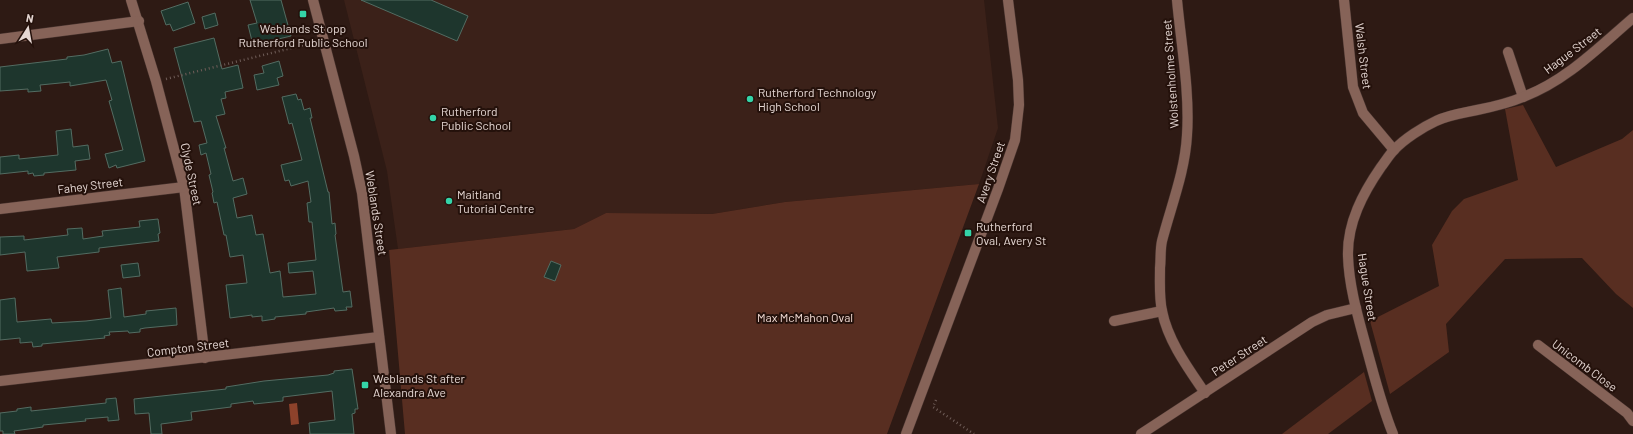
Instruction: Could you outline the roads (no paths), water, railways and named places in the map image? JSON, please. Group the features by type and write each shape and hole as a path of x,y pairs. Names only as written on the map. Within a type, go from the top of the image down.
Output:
{"street":[{"name":"Clyde Street","path":"131,0 139,21 184,187 205,358"},
{"name":"Weblands Street","path":"313,0 354,156 362,193 391,434"},
{"name":"Avery Street","path":"906,434 1015,140 1019,105 1018,80 1008,0"},
{"name":"Wolstenholme Street","path":"1177,0 1187,97 1187,135 1185,158 1180,182 1162,243 1160,294 1162,311 1170,336 1179,353 1205,393"},
{"name":"Walsh Street","path":"1344,0 1352,87 1363,113 1394,150"},
{"name":"Hague Street","path":"1393,434 1385,415 1356,308 1349,269 1348,254 1353,221 1358,206 1371,182 1394,150 1417,132 1436,120 1523,97 1556,81 1633,18"},
{"path":"0,38 139,21"},
{"path":"1508,52 1523,97"},
{"name":"Fahey Street","path":"0,209 184,187"},
{"name":"Peter Street","path":"1141,434 1312,322 1327,315 1356,308"},
{"path":"1114,321 1162,311"},
{"name":"Compton Street","path":"0,381 379,337"},
{"name":"Unicomb Close","path":"1538,345 1627,413 1633,421"}],"place":[{"name":"Weblands St opp Rutherford Public School","path":"303,14"},
{"name":"Rutherford Technology High School","path":"750,99"},
{"name":"Rutherford Public School","path":"433,118"},
{"name":"Maitland Tutorial Centre","path":"449,201"},
{"name":"Rutherford Oval, Avery St","path":"968,233"},
{"name":"Weblands St after Alexandra Ave","path":"365,385"}],"park label":[{"name":"Max McMahon Oval","path":"805,317"}]}
